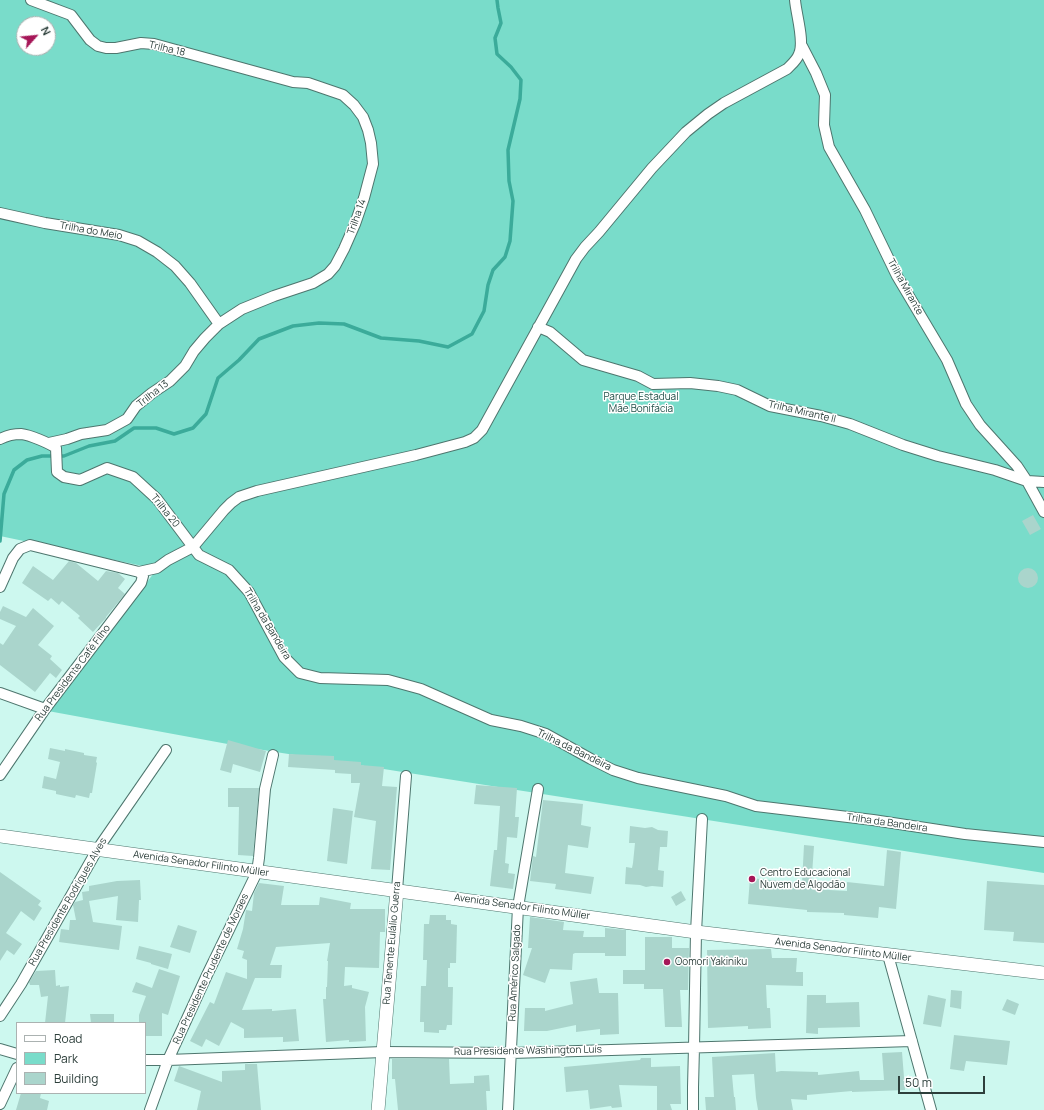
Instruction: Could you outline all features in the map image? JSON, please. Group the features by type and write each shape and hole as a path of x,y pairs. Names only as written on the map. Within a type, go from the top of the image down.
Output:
{"street":[{"name":"Trilha 18","path":"31,0 71,14 90,40 98,46 116,48 141,43 154,44 293,82"},
{"name":"Trilha Mirante","path":"795,0 802,46 825,94 824,125 829,147 865,210 897,276 947,360 966,404 980,425 1017,466 1044,512"},
{"path":"0,587 13,558 20,549 30,545 139,572 157,568 168,560 193,548 224,510 240,497 257,491 416,455 465,442 474,438 482,430 538,327 584,247 599,232 652,168 686,132 724,103 787,69 800,54 802,46"},
{"name":"Trilha 14","path":"218,324 242,309 312,283 328,274 335,266 344,249 364,198 373,164 371,143 363,117 354,105 343,95 308,83 293,82"},
{"name":"Trilha do Meio","path":"0,213 45,223 119,235 138,241 157,252 175,266 190,283 218,324"},
{"name":"Trilha 13","path":"53,446 81,434 107,430 127,419 136,406 170,381 185,366 205,338 218,324"},
{"name":"Trilha Mirante II","path":"538,327 550,332 583,360 638,376 653,384 690,383 737,390 770,406 821,416 850,424 903,445 938,456 995,470 1027,481 1044,482"},
{"path":"0,439 6,436 22,434 53,446"},
{"name":"Trilha 20","path":"53,446 57,464 57,472 64,477 80,480 107,468 133,477 157,499 193,548"},
{"name":"Trilha da Bandeira","path":"193,548 199,555 229,570 249,592 284,657 300,673 320,678 388,680 421,689 491,720 521,726 546,734 613,770 638,778 726,796 756,806 873,820 965,834 1044,842"},
{"name":"Rua Presidente Café Filho","path":"0,775 45,709 141,583 142,576 139,572"},
{"path":"0,693 45,709"},
{"name":"Rua Presidente Rodrigues Alves","path":"0,1016 21,984 97,850 166,750"},
{"name":"Rua Presidente Prudente de Moraes","path":"150,1110 168,1060 257,872 260,858 265,789 273,755"},
{"name":"Rua Tenente Eulálio Guerra","path":"378,1110 406,776"},
{"name":"Rua Américo Salgado","path":"508,1110 518,907 538,789"},
{"path":"693,1110 696,932 702,818"},
{"name":"Avenida Senador Filinto Müller","path":"0,836 696,932 1044,973"},
{"path":"888,955 931,1110"},
{"name":"Rua Presidente Washington Luís","path":"146,1060 383,1052 511,1053 912,1041"},
{"path":"0,1049 16,1054"},
{"path":"0,1104 16,1070"}],"green space":[{"name":"Parque Estadual Mãe Bonifácia","path":"0,0 1044,0 1044,873 244,747 48,711 157,569 0,536"}],"building":[{"path":"1033,515 1041,529 1030,535 1022,521"},
{"path":"69,561 76,563 98,581 106,571 118,573 125,579 118,588 125,594 93,632 78,618 80,616 62,601 59,605 51,598 48,601 22,583 33,566 53,580"},
{"path":"1028,568 1035,571 1038,578 1035,585 1028,588 1021,585 1018,578 1021,571"},
{"path":"3,606 26,617 33,608 54,626 38,645 52,656 50,659 62,670 56,678 50,673 35,692 0,665 0,643 3,645 16,626 0,619 0,612"},
{"path":"228,740 266,751 260,772 233,764 231,773 220,770"},
{"path":"50,748 65,751 65,749 84,753 84,755 97,757 92,793 90,793 89,798 76,795 75,798 56,794 56,791 42,788 44,776 56,779 60,762 48,759"},
{"path":"289,754 334,756 334,760 361,762 361,765 384,767 382,786 397,787 390,870 371,869 376,821 354,817 360,783 351,783 351,774 335,773 335,770 288,767"},
{"path":"476,785 517,788 515,817 519,817 517,838 507,837 505,863 509,864 508,873 515,874 513,889 490,886 494,850 497,850 500,806 474,804"},
{"path":"228,788 259,788 253,856 238,855 239,807 228,807"},
{"path":"543,800 583,804 581,825 591,827 588,848 568,845 565,873 594,877 591,894 555,889 556,884 530,881 533,856 536,857"},
{"path":"333,808 353,811 347,864 327,861"},
{"path":"630,826 645,828 652,827 658,830 668,831 667,847 660,847 658,870 664,871 663,887 646,887 625,884 626,867 632,868 635,843 629,843"},
{"path":"804,845 814,846 811,889 847,891 847,882 884,886 887,850 901,852 896,909 879,907 878,918 844,915 844,913 807,912 807,910 748,904 750,878 802,883"},
{"path":"0,872 41,901 38,905 42,908 34,921 21,911 6,933 22,944 14,955 7,950 0,961"},
{"path":"140,880 141,900 139,900 138,922 116,920 118,896 89,901 93,922 122,926 119,950 59,942 61,929 69,930 70,920 76,920 73,905 75,902 83,900 82,892 89,891 89,886 117,881"},
{"path":"987,881 1044,885 1044,943 1013,941 1014,932 984,930"},
{"path":"259,883 284,886 281,905 319,905 320,897 351,903 350,909 385,909 385,932 380,932 379,968 345,967 344,986 352,985 352,988 369,992 365,1007 366,1041 349,1042 349,1040 326,1042 323,999 326,999 327,961 330,943 276,947 270,965 282,965 281,978 255,978 242,1010 272,1009 272,1011 296,1009 299,1041 283,1042 283,1037 244,1038 244,1029 231,1022 219,1046 206,1039 202,1047 190,1041 210,1002 214,1004 226,972 247,979 247,960 242,958 244,951 237,949 243,929 246,910 252,911 254,893"},
{"path":"681,891 686,900 676,906 671,897"},
{"path":"430,915 446,915 446,920 451,920 451,924 457,925 456,963 450,963 450,968 448,968 448,987 453,987 452,1025 447,1025 446,1030 439,1030 439,1033 424,1032 424,1022 420,1022 421,986 426,986 427,960 423,960 424,924 429,924"},
{"path":"530,917 564,922 563,930 584,931 583,937 605,937 605,928 626,930 626,956 605,956 605,953 575,953 573,954 572,970 550,969 545,983 523,975 532,948 528,948"},
{"path":"178,925 197,931 190,953 170,947"},
{"name":"Oomori Yakiniku","path":"645,937 672,937 672,948 689,948 688,990 680,990 682,1027 665,1027 663,989 644,989 644,984 623,984 623,970 645,970"},
{"path":"139,946 172,954 168,969 136,959"},
{"path":"771,949 772,958 797,958 796,972 803,972 803,986 766,985 767,1008 770,1008 771,1028 748,1029 748,1026 708,1028 707,950"},
{"path":"159,969 180,976 168,1015 162,1013 162,1036 146,1036 146,1022 139,1022 139,1015 146,996 132,992 136,982 152,988"},
{"path":"55,970 56,986 69,986 65,1022 45,1022 48,996 41,997 39,985 30,985 29,982 36,971"},
{"path":"597,978 599,993 618,993 619,1034 600,1035 600,1029 576,1032 576,1025 547,1031 524,1031 525,1008 545,1008 545,1011 573,1004 570,982"},
{"path":"951,990 962,991 961,1009 950,1007"},
{"path":"807,995 826,995 826,1003 859,1002 860,1027 818,1028 818,1034 806,1033"},
{"path":"928,995 946,999 941,1027 923,1024"},
{"path":"1007,999 1019,1004 1015,1015 1002,1010"},
{"path":"90,1014 114,1014 114,1022 91,1022"},
{"path":"954,1035 1010,1041 1007,1065 966,1061 964,1071 950,1069"},
{"path":"902,1052 905,1090 852,1091 807,1095 807,1100 791,1099 793,1110 758,1110 754,1074 732,1075 736,1110 706,1110 705,1097 714,1097 712,1057 775,1053 776,1072 818,1072 818,1075 859,1071 860,1080 884,1080 882,1053"},
{"path":"641,1058 651,1058 651,1067 680,1066 681,1104 670,1104 672,1110 657,1110 657,1086 619,1085 622,1107 612,1108 611,1106 590,1109 588,1090 566,1092 564,1067 640,1060"},
{"path":"392,1059 449,1059 450,1084 474,1083 474,1076 489,1075 490,1091 486,1091 487,1110 398,1110 395,1079 392,1079"},
{"path":"245,1064 257,1064 261,1110 197,1110 201,1091 174,1081 179,1066 222,1082 222,1071 245,1070"},
{"path":"21,1094 41,1094 40,1098 49,1101 47,1110 16,1110"}],"waterway":[{"path":"0,541 4,494 14,470 27,460 42,456 64,456 89,446 115,441 134,428 156,428 174,434 193,428 206,414 218,378 239,360 259,339 293,326 319,323 344,324 381,338 419,341 448,347 472,334 484,311 488,285 493,270 505,257 510,241 513,201 509,181 508,150 520,99 521,80 511,67 497,54 495,38 501,23 497,0"}],"place":[{"name":"Centro Educacional Nuvem de Algodão","path":"752,879"},
{"name":"Oomori Yakiniku","path":"667,962"}]}
